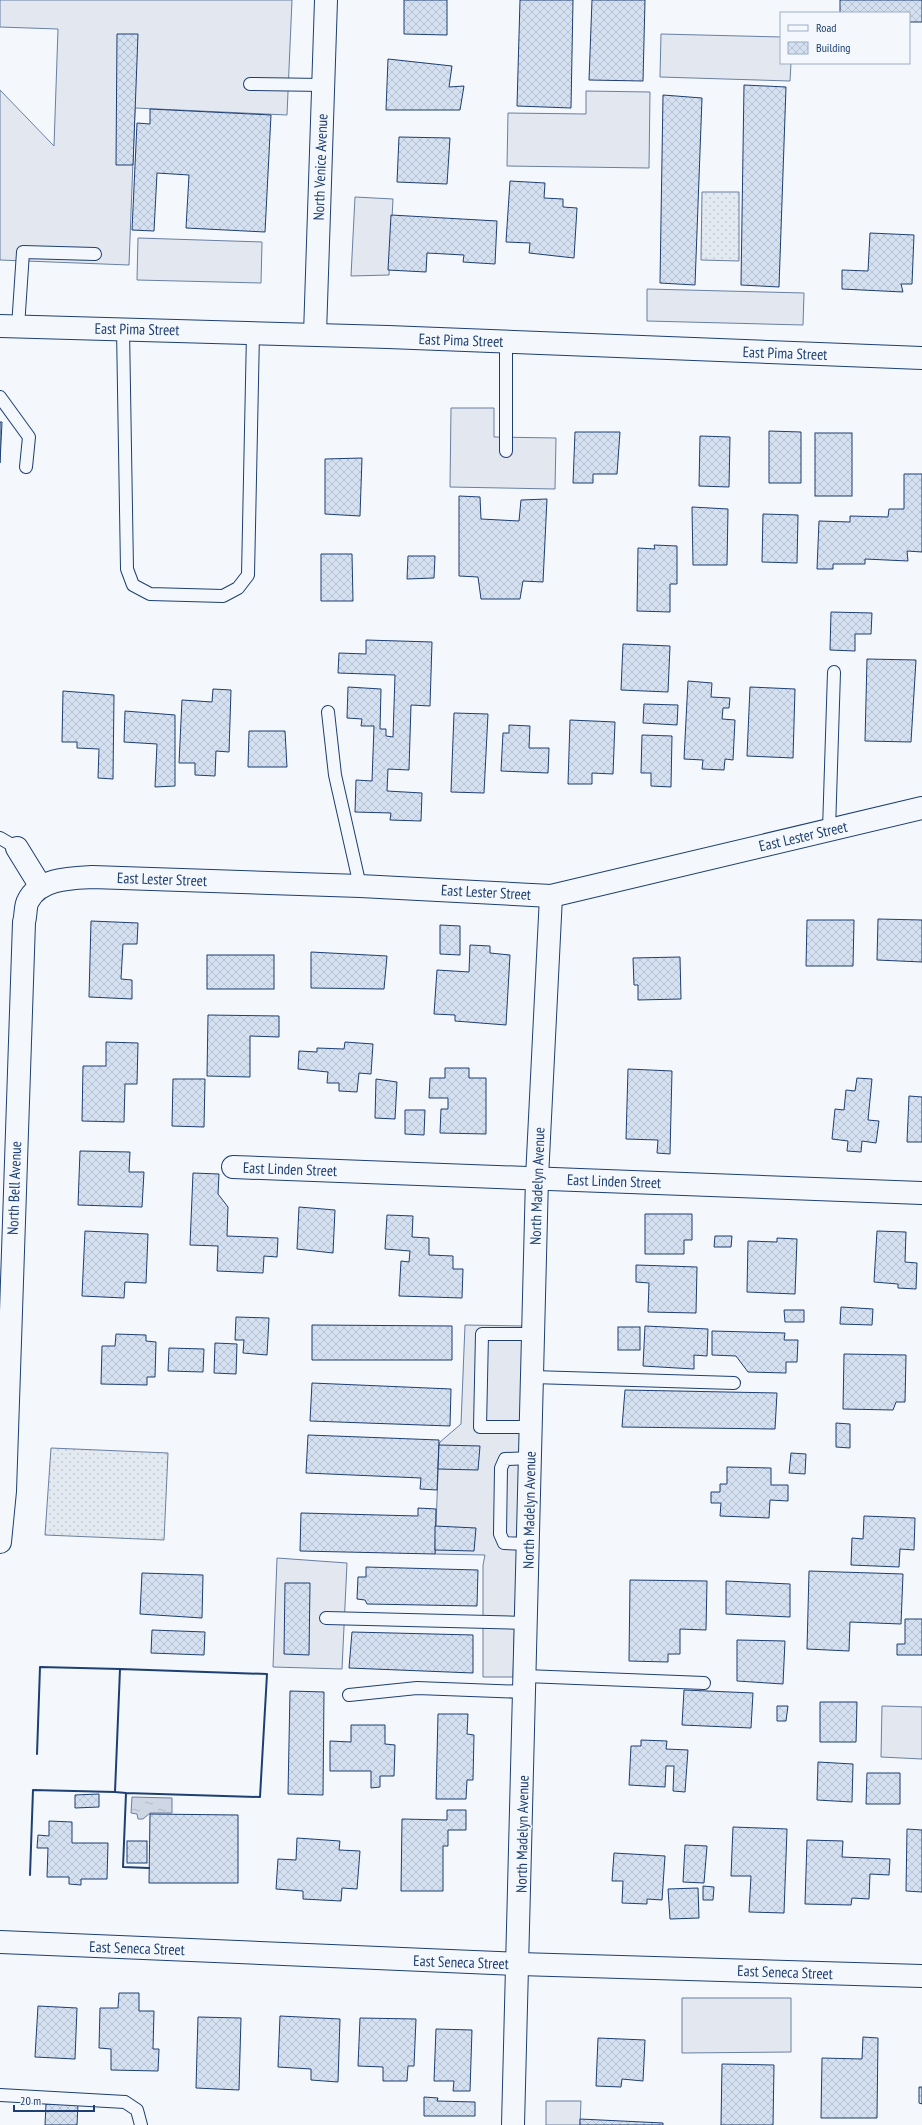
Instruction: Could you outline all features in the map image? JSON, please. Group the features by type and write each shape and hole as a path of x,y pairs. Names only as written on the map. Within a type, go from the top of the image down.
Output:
{"street":[{"name":"North Venice Avenue","path":"315,334 326,0"},
{"name":"East Pima Street","path":"9,326 315,334 922,358"},
{"name":"East Lester Street","path":"41,887 66,878 92,877 360,886 551,896 922,808"},
{"path":"8,843 41,887"},
{"name":"North Bell Avenue","path":"0,1542 5,1491 8,1130 24,922 28,900 41,887"},
{"name":"North Madelyn Avenue","path":"513,2125 519,1964 537,1178 551,896"},
{"name":"East Linden Street","path":"233,1167 922,1193"},
{"name":"East Seneca Street","path":"0,1942 519,1964 922,1976"}],"lane":[{"path":"250,84 323,85"},
{"path":"9,326 22,252 95,254"},
{"path":"123,329 127,569 133,585 150,594 223,596 238,588 248,575 253,332"},
{"path":"506,342 506,451"},
{"path":"0,397 28,437 26,467"},
{"path":"829,830 834,672"},
{"path":"328,712 335,775 360,886"},
{"path":"531,1426 480,1427 480,1419 482,1334 533,1334"},
{"path":"532,1377 734,1383"},
{"path":"528,1544 504,1543 500,1534 501,1468 505,1459 531,1458"},
{"path":"326,1618 526,1624"},
{"path":"349,1695 417,1688 525,1684 704,1683"},
{"path":"0,2095 125,2102 137,2110 141,2125"}],"shaded area":[{"path":"0,0 292,0 287,115 135,108 129,265 0,260 0,90 54,146 58,29 0,27"},
{"path":"661,34 780,37 780,64 791,64 790,81 660,77"},
{"path":"586,91 650,92 649,168 507,166 508,113 586,114"},
{"path":"702,192 739,192 739,261 701,260"},
{"path":"355,197 393,199 389,275 351,276"},
{"path":"138,238 262,242 261,283 137,280"},
{"path":"647,289 804,293 803,325 647,321"},
{"path":"451,408 494,408 494,437 556,438 555,489 450,487"},
{"path":"465,1325 524,1326 513,1677 483,1677 483,1565 485,1555 435,1554 439,1445 440,1442 461,1424"},
{"path":"51,1448 168,1453 164,1540 45,1535"},
{"path":"277,1558 347,1563 342,1669 273,1667"},
{"path":"882,1706 922,1707 922,1759 881,1757"},
{"path":"682,1998 791,1998 791,2052 682,2053"},
{"path":"546,2101 581,2101 580,2125 546,2125"}],"water":[{"path":"132,1797 172,1798 172,1813 150,1813 143,1819 138,1819 137,1814 131,1813"}],"building":[{"path":"404,0 447,0 447,35 404,34"},
{"path":"520,0 573,0 571,108 517,106"},
{"path":"592,0 645,0 643,81 589,80"},
{"path":"840,0 922,0 922,22 910,22 910,12 840,12"},
{"path":"117,34 138,34 133,165 116,165"},
{"path":"388,59 452,66 449,87 464,86 460,110 386,110"},
{"path":"744,85 786,87 779,287 741,285"},
{"path":"663,95 702,98 695,285 660,283"},
{"path":"150,109 271,115 265,232 186,228 189,175 157,173 154,231 132,230 137,123 150,124"},
{"path":"399,137 450,138 447,184 397,182"},
{"path":"510,181 545,183 544,198 563,199 563,207 577,208 574,258 529,253 530,243 506,242"},
{"path":"391,215 497,221 495,264 463,262 464,255 427,253 426,272 388,270"},
{"path":"870,233 914,235 912,284 901,284 903,292 842,289 842,270 868,271"},
{"path":"0,422 2,422 0,463"},
{"path":"769,431 801,432 801,483 769,483"},
{"path":"575,432 620,432 617,474 593,474 593,483 573,483"},
{"path":"815,433 852,433 852,496 815,496"},
{"path":"700,436 730,437 729,487 699,486"},
{"path":"362,458 360,516 325,514 325,459"},
{"path":"904,474 922,474 922,552 907,551 908,561 865,559 865,564 833,564 833,569 817,569 819,521 850,522 850,516 888,517 889,509 904,509"},
{"path":"459,496 480,497 481,519 519,521 521,500 547,499 543,582 523,581 520,599 481,599 478,577 459,576"},
{"path":"692,507 728,509 727,565 693,565"},
{"path":"763,514 798,515 797,563 762,562"},
{"path":"654,545 677,546 677,584 670,584 670,612 637,611 638,548 655,549"},
{"path":"321,554 352,554 353,601 321,601"},
{"path":"408,556 435,556 434,578 407,579"},
{"path":"831,612 872,613 871,634 855,634 855,651 830,650"},
{"path":"366,640 432,642 430,706 411,705 409,770 388,769 387,791 422,793 421,821 390,820 391,813 355,812 356,780 372,781 374,726 361,726 362,719 347,718 348,687 381,689 380,729 386,729 386,736 393,737 395,675 338,673 339,653 366,654"},
{"path":"623,644 670,646 668,692 621,690"},
{"path":"867,659 916,660 911,742 865,741"},
{"path":"688,681 712,683 711,697 730,698 729,708 723,708 722,719 735,720 733,760 725,759 724,770 702,769 703,760 684,759"},
{"path":"750,687 795,689 793,758 747,756"},
{"path":"213,689 231,690 229,752 216,751 215,776 195,775 195,763 179,763 182,700 212,702"},
{"path":"63,691 114,695 113,779 98,778 99,749 77,748 77,742 62,742"},
{"path":"644,704 678,705 677,725 643,723"},
{"path":"125,711 175,715 175,786 155,787 157,744 124,742"},
{"path":"454,713 488,714 484,793 451,792"},
{"path":"570,720 615,722 613,774 592,773 592,784 568,784"},
{"path":"509,725 530,726 529,748 549,748 548,773 501,771 503,733 509,733"},
{"path":"249,731 285,731 287,767 248,767"},
{"path":"642,735 672,736 671,787 651,786 651,773 641,773"},
{"path":"878,919 922,920 922,962 877,960"},
{"path":"807,920 854,920 853,966 806,966"},
{"path":"91,921 138,923 137,944 123,944 121,979 132,980 132,999 89,997"},
{"path":"440,925 460,926 460,955 440,954"},
{"path":"470,945 490,946 490,953 510,955 506,1025 455,1021 455,1015 434,1014 437,970 469,972"},
{"path":"311,952 387,956 384,989 311,988"},
{"path":"207,955 274,955 274,989 207,989"},
{"path":"680,957 681,999 638,1000 638,985 634,985 633,958"},
{"path":"208,1015 279,1016 279,1037 250,1036 250,1077 207,1076"},
{"path":"106,1042 138,1043 137,1084 125,1084 124,1122 82,1121 83,1066 106,1066"},
{"path":"345,1042 373,1044 371,1074 359,1073 357,1092 339,1091 339,1083 327,1083 328,1072 298,1069 299,1051 317,1052 317,1048 344,1049"},
{"path":"445,1068 469,1068 469,1078 486,1078 486,1134 440,1133 441,1109 448,1109 448,1098 429,1098 430,1078 445,1078"},
{"path":"628,1069 672,1071 670,1154 657,1153 658,1140 626,1139"},
{"path":"857,1078 872,1079 868,1120 879,1121 876,1143 862,1141 861,1152 847,1151 848,1141 832,1139 835,1109 844,1110 846,1090 855,1091"},
{"path":"173,1079 205,1079 204,1127 172,1126"},
{"path":"376,1079 397,1082 395,1119 375,1118"},
{"path":"909,1096 922,1097 922,1142 907,1142"},
{"path":"405,1110 425,1110 424,1135 405,1134"},
{"path":"80,1151 130,1152 129,1172 144,1172 142,1207 78,1205"},
{"path":"193,1173 219,1174 218,1194 228,1207 227,1236 278,1238 277,1257 264,1256 263,1273 217,1271 218,1246 190,1245"},
{"path":"299,1207 335,1210 333,1253 297,1249"},
{"path":"645,1214 692,1214 692,1240 684,1240 684,1254 645,1254"},
{"path":"387,1215 413,1216 412,1237 429,1238 429,1255 453,1256 453,1269 463,1269 462,1298 399,1296 401,1261 409,1262 410,1251 385,1249"},
{"path":"85,1231 148,1234 146,1283 125,1282 124,1298 82,1296"},
{"path":"877,1231 906,1232 905,1262 917,1263 916,1289 898,1288 898,1284 874,1282"},
{"path":"715,1236 732,1236 731,1247 714,1247"},
{"path":"777,1238 797,1239 795,1294 747,1292 748,1241 777,1242"},
{"path":"636,1265 697,1267 696,1313 648,1312 649,1283 636,1282"},
{"path":"841,1307 873,1309 872,1325 840,1324"},
{"path":"784,1310 804,1310 804,1322 785,1322"},
{"path":"236,1317 269,1318 267,1355 243,1353 244,1340 235,1340"},
{"path":"312,1325 452,1326 452,1360 312,1360"},
{"path":"645,1326 708,1329 707,1356 694,1355 694,1369 643,1366"},
{"path":"618,1327 640,1327 640,1350 618,1350"},
{"path":"712,1331 785,1333 784,1340 798,1340 797,1362 786,1362 786,1373 748,1372 736,1356 712,1355"},
{"path":"116,1334 146,1335 146,1341 156,1342 155,1377 147,1377 147,1385 101,1384 102,1346 115,1346"},
{"path":"215,1343 237,1344 236,1374 214,1373"},
{"path":"169,1348 204,1349 203,1372 168,1371"},
{"path":"844,1354 906,1355 905,1402 896,1402 893,1410 843,1409"},
{"path":"312,1383 451,1389 450,1426 310,1421"},
{"path":"625,1390 777,1393 775,1429 622,1427"},
{"path":"836,1423 850,1424 850,1448 836,1447"},
{"path":"308,1435 439,1440 437,1490 420,1489 421,1478 306,1473"},
{"path":"439,1445 480,1446 478,1470 438,1469"},
{"path":"791,1453 806,1454 805,1474 789,1473"},
{"path":"727,1467 771,1468 771,1485 788,1485 788,1501 770,1500 769,1518 720,1516 721,1503 711,1503 711,1492 720,1492 720,1484 727,1484"},
{"path":"418,1508 436,1509 435,1554 300,1551 301,1513 418,1516"},
{"path":"864,1516 915,1518 914,1550 900,1549 899,1567 851,1565 852,1538 863,1539"},
{"path":"435,1526 476,1528 474,1551 435,1550"},
{"path":"366,1567 478,1570 477,1606 367,1604 365,1600 357,1599 358,1577 366,1577"},
{"path":"809,1571 903,1574 901,1624 850,1622 849,1651 807,1649"},
{"path":"142,1573 203,1575 202,1618 140,1614"},
{"path":"630,1580 707,1581 706,1630 680,1629 680,1654 668,1654 668,1662 629,1661"},
{"path":"726,1581 790,1584 790,1617 726,1614"},
{"path":"285,1583 310,1583 309,1655 284,1654"},
{"path":"905,1619 922,1619 922,1655 897,1655 897,1644 905,1644"},
{"path":"152,1630 205,1632 204,1655 151,1653"},
{"path":"352,1632 473,1635 473,1673 349,1668"},
{"path":"737,1640 785,1641 783,1684 737,1681"},
{"path":"684,1690 753,1693 751,1728 682,1725"},
{"path":"290,1691 324,1692 323,1795 288,1794"},
{"path":"820,1702 857,1702 856,1742 820,1742"},
{"path":"777,1706 788,1706 786,1721 777,1721"},
{"path":"438,1714 468,1714 467,1734 474,1735 473,1780 467,1780 466,1799 436,1799"},
{"path":"351,1725 385,1725 385,1744 395,1745 394,1776 380,1776 380,1787 371,1788 371,1771 330,1771 330,1741 351,1742"},
{"path":"641,1740 667,1741 666,1749 688,1750 685,1792 673,1791 674,1766 666,1766 665,1787 629,1785 631,1746 641,1746"},
{"path":"818,1762 853,1764 852,1802 817,1800"},
{"path":"867,1773 900,1773 900,1804 866,1804"},
{"path":"99,1794 99,1807 75,1808 75,1795"},
{"path":"447,1810 466,1810 466,1830 448,1830 448,1846 443,1846 443,1891 401,1891 402,1819 447,1820"},
{"path":"150,1814 238,1815 238,1883 149,1883"},
{"path":"49,1821 72,1822 72,1843 108,1843 107,1879 81,1879 81,1885 69,1884 69,1877 47,1877 48,1848 37,1848 38,1835 49,1836"},
{"path":"733,1827 787,1829 784,1913 749,1912 751,1876 731,1876"},
{"path":"907,1829 922,1830 922,1892 906,1891"},
{"path":"297,1838 340,1841 339,1850 360,1851 357,1889 342,1888 341,1901 303,1899 303,1891 276,1889 278,1859 296,1860"},
{"path":"807,1840 843,1841 842,1857 890,1859 889,1875 870,1874 869,1899 852,1898 851,1905 805,1904"},
{"path":"127,1841 147,1841 147,1863 127,1863"},
{"path":"685,1845 707,1846 704,1883 683,1882"},
{"path":"614,1853 665,1856 662,1900 647,1899 647,1904 622,1903 623,1881 612,1881"},
{"path":"703,1886 714,1887 713,1900 703,1900"},
{"path":"698,1888 699,1918 670,1919 668,1889"},
{"path":"119,1993 139,1993 139,2011 154,2011 153,2049 159,2049 158,2071 111,2070 111,2049 99,2048 100,2008 118,2008"},
{"path":"38,2006 77,2008 75,2059 35,2057"},
{"path":"280,2016 340,2019 338,2082 311,2080 311,2069 278,2067"},
{"path":"198,2017 241,2018 239,2090 196,2088"},
{"path":"360,2018 416,2019 414,2066 408,2066 407,2081 383,2081 383,2067 358,2066"},
{"path":"436,2029 472,2030 470,2091 453,2091 454,2081 434,2081"},
{"path":"863,2037 878,2038 877,2118 821,2118 822,2058 862,2059"},
{"path":"598,2038 645,2040 643,2081 622,2079 621,2087 596,2086"},
{"path":"722,2064 774,2065 773,2125 721,2125"},
{"path":"919,2087 922,2087 922,2104 919,2103"},
{"path":"424,2097 438,2098 437,2101 475,2102 475,2116 424,2116"},
{"path":"46,2104 78,2104 77,2125 45,2125"},
{"path":"580,2119 663,2123 663,2125 580,2125"}],"wall":[{"path":"37,1754 40,1667 120,1669"},
{"path":"126,1793 115,1792 120,1669 267,1674 260,1797 126,1793 123,1867 149,1868"},
{"path":"30,1875 33,1790 115,1792"}]}
